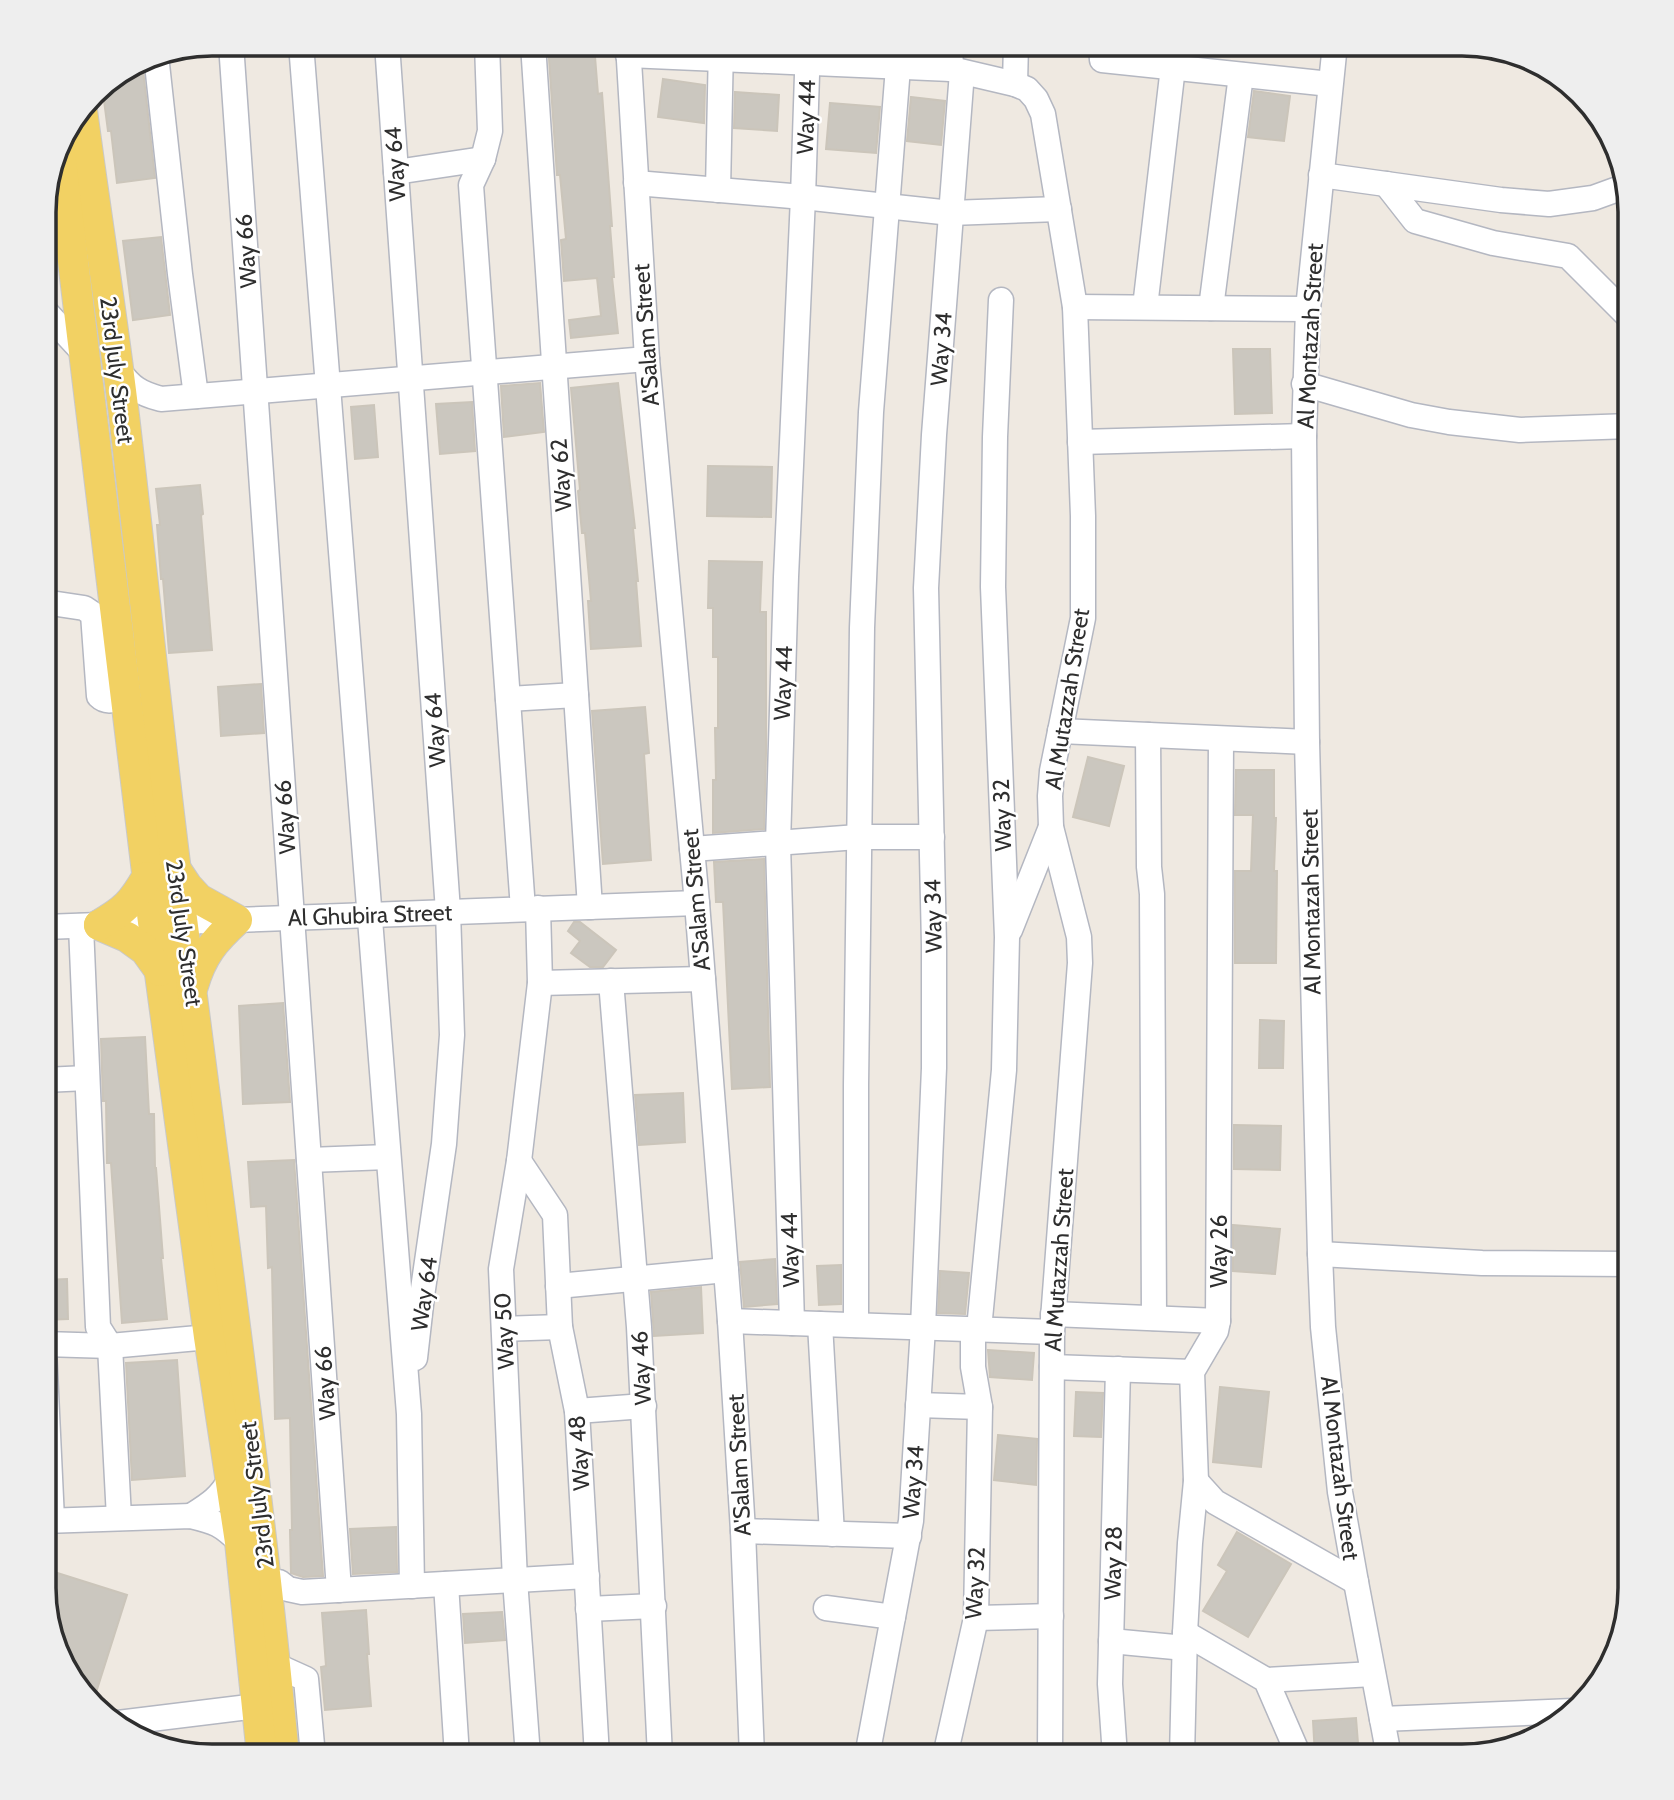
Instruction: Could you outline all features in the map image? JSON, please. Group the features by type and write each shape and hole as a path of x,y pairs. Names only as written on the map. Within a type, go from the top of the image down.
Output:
{"main road":[{"name":"23rd July Street","path":"84,123 118,370 175,868 249,1433 283,1744"},
{"name":"23rd July Street","path":"62,169 147,877 209,1337 240,1542 261,1744"},
{"path":"175,868 199,899 237,920 208,950 198,968 192,989"},
{"path":"90,925 121,912 135,898 147,877"},
{"path":"90,925 127,937 145,950 160,971"}],"street":[{"name":"Way 66","path":"232,56 339,1590"},
{"path":"302,56 409,1414 412,1586"},
{"name":"Way 64","path":"388,56 448,911 452,1035 444,1144 422,1296 409,1414"},
{"name":"Way 50","path":"487,56 490,131 471,185 508,699 540,983 519,1161 501,1269 515,1580 527,1744"},
{"name":"Way 62","path":"534,56 590,907"},
{"name":"A'Salam Street","path":"628,56 647,359 697,903 730,1321 743,1531 752,1744"},
{"path":"718,190 721,56"},
{"name":"Way 44","path":"792,1323 778,844 786,577 808,56"},
{"path":"827,56 898,67 956,70 1016,83 1016,56"},
{"name":"Way 34","path":"869,1744 911,1521 923,1327 934,1068 926,588 934,435 951,213 956,70 953,56"},
{"path":"1102,56 1102,60 1329,84"},
{"name":"Al Montazah Street","path":"1333,56 1308,309 1304,384 1307,742 1320,1254 1323,1327 1340,1492 1387,1744"},
{"path":"157,66 196,396"},
{"path":"856,1325 858,837 862,628 871,412 898,67"},
{"path":"1145,307 1173,68"},
{"path":"1211,308 1241,75"},
{"name":"Al Mutazzah Street","path":"1016,83 1027,89 1036,99 1043,114 1075,307 1080,442 1083,618 1052,771 1050,796 1051,827 1079,937 1080,963 1053,1323 1050,1744"},
{"path":"396,172 482,159"},
{"path":"1321,175 1549,204 1593,198 1616,190"},
{"path":"636,183 951,213 1059,209"},
{"path":"1386,184 1415,221 1493,243 1568,256 1618,306"},
{"name":"Way 32","path":"948,1744 976,1618 980,1407 973,1367 1004,1070 1007,937 993,587 995,437 1001,300"},
{"path":"1075,307 1308,309"},
{"path":"56,323 84,353"},
{"path":"118,370 130,385 142,394 161,399 647,359"},
{"path":"1304,384 1411,415 1449,422 1520,430 1618,426"},
{"path":"127,442 143,410 161,399"},
{"path":"1080,442 1304,436"},
{"path":"56,604 84,608 93,614 99,696 109,701 125,697"},
{"path":"508,699 576,695"},
{"path":"1060,731 1307,742"},
{"path":"1148,735 1149,867 1152,894 1154,1318"},
{"name":"Way 26","path":"1192,1372 1216,1331 1218,1321 1222,738"},
{"path":"1007,937 1051,827"},
{"path":"692,849 858,837 932,837"},
{"name":"Al Ghubira Street","path":"56,926 697,903"},
{"path":"90,925 87,1078 98,1328 110,1346 119,1518"},
{"path":"540,983 703,979"},
{"name":"Way 46","path":"611,981 644,1406 660,1744"},
{"path":"56,1079 87,1078"},
{"path":"309,1160 388,1157"},
{"name":"Way 48","path":"519,1161 555,1215 560,1327 578,1411 596,1744"},
{"path":"1320,1254 1482,1263 1618,1264"},
{"path":"558,1286 726,1270"},
{"path":"730,1321 976,1329 1154,1318 1218,1321"},
{"path":"820,1324 832,1534"},
{"path":"503,1329 560,1327"},
{"path":"56,1347 110,1346 209,1337"},
{"path":"1052,1367 1192,1372 1196,1481 1190,1543 1182,1744"},
{"name":"Way 28","path":"1114,1744 1110,1684 1118,1369"},
{"path":"918,1405 980,1407"},
{"path":"578,1411 644,1406"},
{"path":"191,1516 213,1502 225,1490 231,1478"},
{"path":"1196,1481 1215,1502 1356,1582"},
{"path":"56,1521 191,1516 214,1522 240,1542"},
{"path":"743,1531 909,1536"},
{"path":"268,1592 279,1582 288,1590 302,1592 587,1577"},
{"path":"446,1584 456,1744"},
{"path":"302,1592 290,1600 284,1609 274,1657 306,1679 312,1744"},
{"path":"587,1609 654,1606"},
{"path":"826,1608 893,1617"},
{"path":"976,1618 1051,1616"},
{"path":"1111,1641 1185,1640 1266,1680 1373,1674"},
{"path":"1266,1680 1294,1744"},
{"path":"131,1721 257,1706"},
{"path":"1382,1719 1557,1712"}],"building":[{"path":"549,56 595,56 598,94 602,93 612,226 612,277 618,333 571,338 569,320 601,316 597,278 564,281 561,240 566,239 560,175 557,175"},
{"path":"143,72 155,178 117,183 111,131 108,131 104,100 125,82"},
{"path":"663,79 705,85 704,123 658,117"},
{"path":"1254,91 1290,96 1284,141 1248,137"},
{"path":"735,92 779,95 777,131 734,128"},
{"path":"911,97 945,101 941,145 907,141"},
{"path":"830,103 880,107 876,153 826,149"},
{"path":"161,237 170,315 133,320 123,241"},
{"path":"1233,349 1270,349 1272,413 1235,414"},
{"path":"540,383 544,432 504,437 501,386"},
{"path":"618,383 635,528 641,646 591,649 588,601 591,601 578,491 571,388"},
{"path":"472,402 475,451 440,454 436,404"},
{"path":"374,405 378,457 355,459 351,407"},
{"path":"708,466 772,467 771,517 707,516"},
{"path":"200,485 212,650 169,653 161,579 156,489"},
{"path":"709,561 762,562 760,612 766,612 764,829 713,833 718,657 713,657 713,608 708,608"},
{"path":"261,684 264,733 221,736 218,687"},
{"path":"645,707 649,753 644,754 651,860 603,864 592,711"},
{"path":"1088,757 1124,766 1109,826 1073,817"},
{"path":"1236,770 1274,770 1276,963 1235,963 1235,871 1251,871 1253,815 1235,815"},
{"path":"764,859 770,1087 732,1089 723,902 716,902 714,862"},
{"path":"574,922 580,922 616,950 603,967 590,967 571,953 580,941 568,931"},
{"path":"283,1003 290,1102 243,1104 239,1006"},
{"path":"1260,1020 1284,1021 1283,1068 1259,1068"},
{"path":"145,1037 149,1114 154,1114 155,1168 167,1319 122,1323 111,1163 107,1163 101,1039"},
{"path":"683,1093 685,1142 639,1145 635,1095"},
{"path":"1234,1125 1281,1126 1280,1170 1234,1169"},
{"path":"294,1160 323,1576 303,1577 291,1573 290,1418 275,1419 272,1267 268,1268 266,1206 251,1207 248,1162"},
{"path":"1233,1225 1280,1229 1275,1274 1233,1271"},
{"path":"775,1259 777,1304 744,1307 740,1262"},
{"path":"841,1265 841,1304 819,1305 817,1266"},
{"path":"940,1271 969,1273 965,1314 938,1313"},
{"path":"56,1279 67,1279 68,1319 56,1320"},
{"path":"701,1287 703,1333 654,1336 651,1292"},
{"path":"988,1350 1034,1353 1032,1380 990,1377"},
{"path":"177,1360 185,1476 132,1480 126,1363"},
{"path":"1220,1387 1269,1392 1261,1467 1213,1462"},
{"path":"1076,1392 1103,1393 1101,1437 1074,1436"},
{"path":"998,1435 1037,1439 1036,1485 994,1480"},
{"path":"396,1527 397,1572 353,1574 350,1529"},
{"path":"1237,1532 1291,1564 1248,1637 1203,1611 1227,1571 1218,1565"},
{"path":"56,1573 127,1595 96,1692 82,1675 64,1638 57,1608"},
{"path":"366,1610 371,1706 325,1710 321,1667 326,1666 322,1613"},
{"path":"502,1612 505,1640 465,1643 463,1614"},
{"path":"1356,1718 1358,1744 1314,1744 1313,1721"}]}
